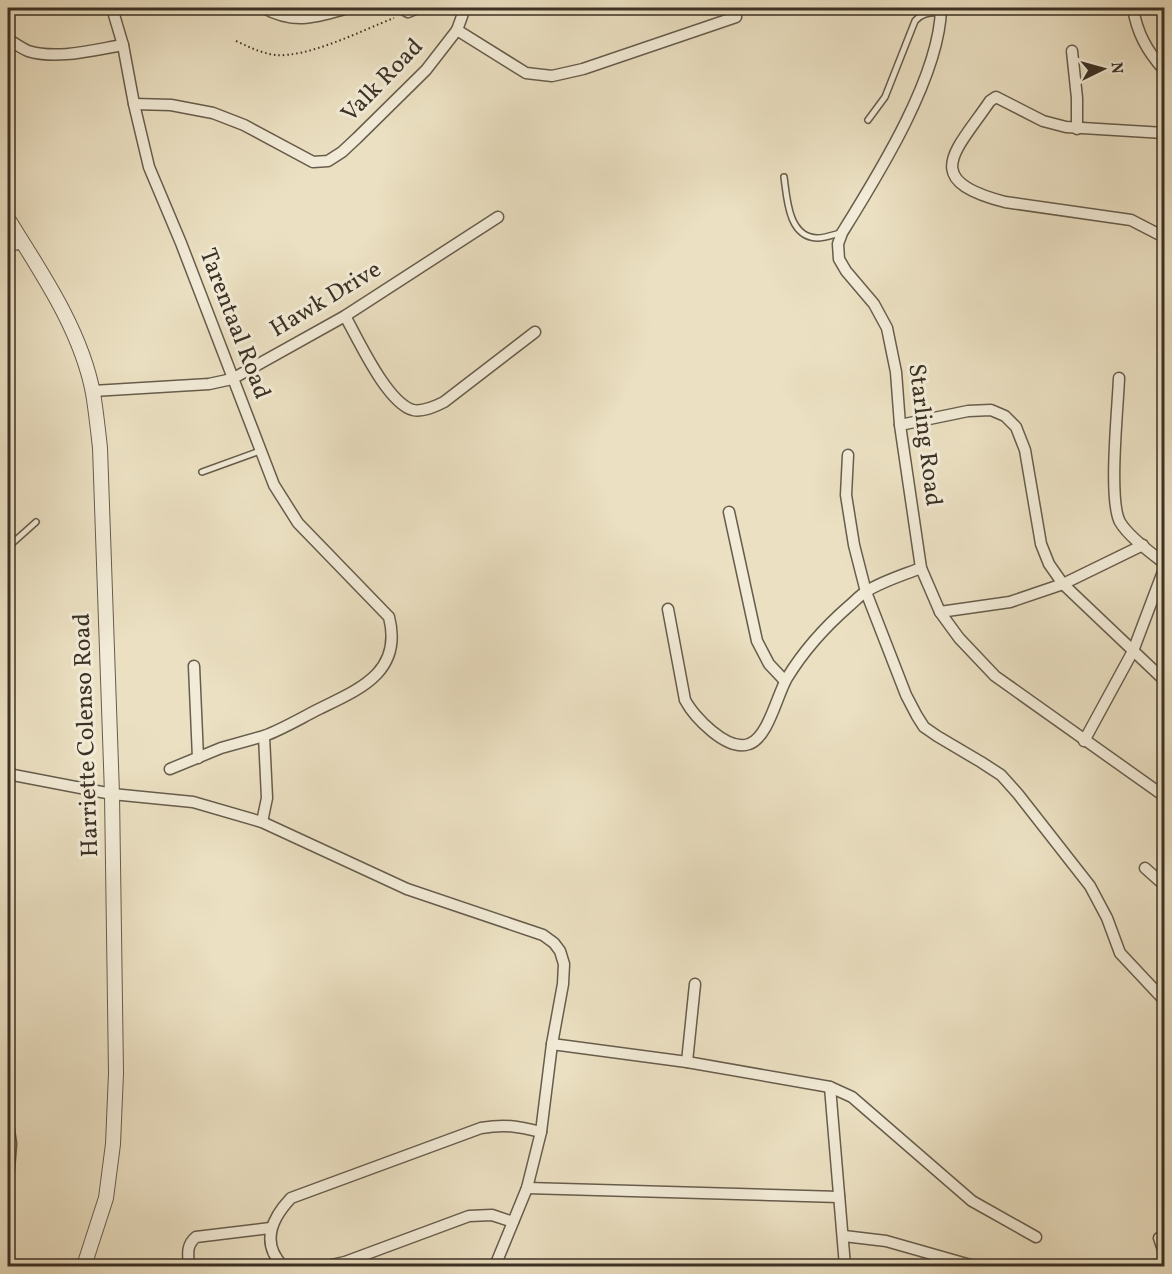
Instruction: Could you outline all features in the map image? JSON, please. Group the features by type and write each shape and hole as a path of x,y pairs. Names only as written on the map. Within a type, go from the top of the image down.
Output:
{"street":[{"name":"Tarentaal Road","path":"112,8 123,45 134,104 150,166 273,485 298,523 389,617 393,634 387,662 358,690 264,736"},
{"path":"264,8 292,19 314,17 348,8"},
{"name":"Valk Road","path":"134,104 189,107 213,113 244,125 313,162 328,161 342,152 426,70 457,30 465,8"},
{"path":"1133,8 1142,41 1150,56 1164,70"},
{"name":"Starling Road","path":"941,10 926,76 909,115 842,232 838,244 839,259 846,271 874,304 887,328 896,372 900,425 921,568 940,612 959,639 995,676 1164,796"},
{"path":"457,30 526,74 552,76 584,69 736,17"},
{"path":"8,39 26,50 42,54 83,52 123,45"},
{"path":"1072,51 1077,98 1077,129"},
{"path":"1164,133 1077,129 1043,121 1022,112 999,97 994,97 953,155 951,169 958,181 986,197 1005,202 1131,220 1164,237"},
{"name":"Hawk Drive","path":"93,392 209,384 232,379 345,316 498,216"},
{"name":"Harriette Colenso Road","path":"8,219 43,274 67,321 84,363 93,392 100,448 112,794 116,1073 113,1144 106,1198 84,1266"},
{"path":"8,246 23,243"},
{"path":"345,316 387,390 400,404 414,410 430,409 444,402 535,332"},
{"path":"1119,378 1114,483 1119,521 1164,563"},
{"path":"900,425 968,411 991,410 1005,416 1016,427 1025,450 1041,544 1048,564 1063,584 1164,680"},
{"path":"848,455 846,495 854,545 866,592 906,695 924,727 991,768 1018,794 1090,886 1107,918 1120,953 1164,1000"},
{"path":"729,512 757,641 769,664 785,681"},
{"path":"940,612 1010,602 1063,584 1143,545"},
{"path":"668,609 685,700 698,719 726,742 746,745 761,735 785,681 804,651 834,619 866,592 921,568"},
{"path":"1084,741 1133,651 1164,568"},
{"path":"194,666 198,758"},
{"path":"170,769 220,748 264,736 267,798 262,822"},
{"path":"8,774 112,794 193,802 262,822 407,889 543,935 554,943 560,951 564,964 563,984 552,1044 541,1132 527,1188 495,1266"},
{"path":"1145,868 1164,885"},
{"path":"687,1062 695,984"},
{"path":"552,1044 687,1062 830,1087 852,1097 972,1201 1036,1237"},
{"path":"830,1087 845,1266"},
{"path":"8,1123 11,1144 8,1181"},
{"path":"283,1266 276,1258 270,1228 278,1211 291,1197 481,1128 503,1124 541,1132"},
{"path":"527,1188 839,1197"},
{"path":"327,1266 345,1262 469,1216 492,1215 513,1222"},
{"path":"189,1266 188,1250 191,1241 196,1238 270,1228"},
{"path":"844,1236 886,1241 974,1266"},
{"path":"1159,1238 1164,1253"}],"lane":[{"path":"868,120 885,97 915,21 925,13 941,10"},
{"path":"784,177 788,209 798,228 808,236 819,238 842,232"},
{"path":"202,472 260,451"},
{"path":"8,547 36,522"}],"path":[{"path":"236,41 276,55 297,53 348,37 409,9"}]}
